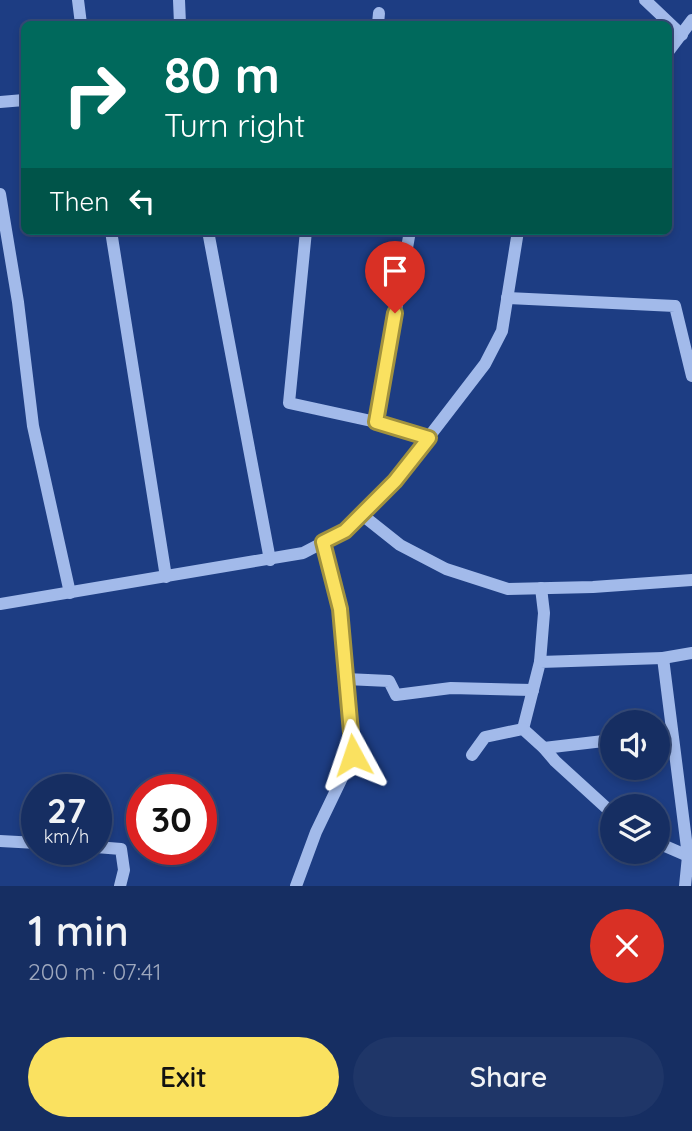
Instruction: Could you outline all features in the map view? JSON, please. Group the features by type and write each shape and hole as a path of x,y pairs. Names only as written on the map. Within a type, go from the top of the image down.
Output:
{"street":[{"path":"78,0 81,21"},
{"path":"179,0 180,21"},
{"path":"645,0 667,21"},
{"path":"672,47 692,20"},
{"path":"672,26 682,35"},
{"path":"0,102 21,100"},
{"path":"0,194 18,302 33,426 70,593"},
{"path":"112,235 166,577"},
{"path":"209,235 270,560"},
{"path":"306,235 289,403 376,422 429,438"},
{"path":"376,422 409,235"},
{"path":"0,604 270,560 303,553 345,531 395,481 485,365 502,331 517,235"},
{"path":"507,298 675,306 691,370"},
{"path":"361,514 400,545 446,569 509,589 593,587 692,580"},
{"path":"296,886 316,832 353,755 340,609 323,542"},
{"path":"523,729 541,662 544,613 541,588"},
{"path":"541,662 663,657 692,653"},
{"path":"663,657 690,855 685,886"},
{"path":"346,679 389,681 396,695 451,688 533,690"},
{"path":"523,729 600,802"},
{"path":"472,755 485,737 523,729"},
{"path":"544,748 600,741"},
{"path":"0,841 21,842"},
{"path":"112,848 121,849 124,870 120,886"},
{"path":"670,848 690,855"}],"route":[{"path":"353,755 340,609 323,542 345,531 395,481 429,438 376,422 395,313"}]}
